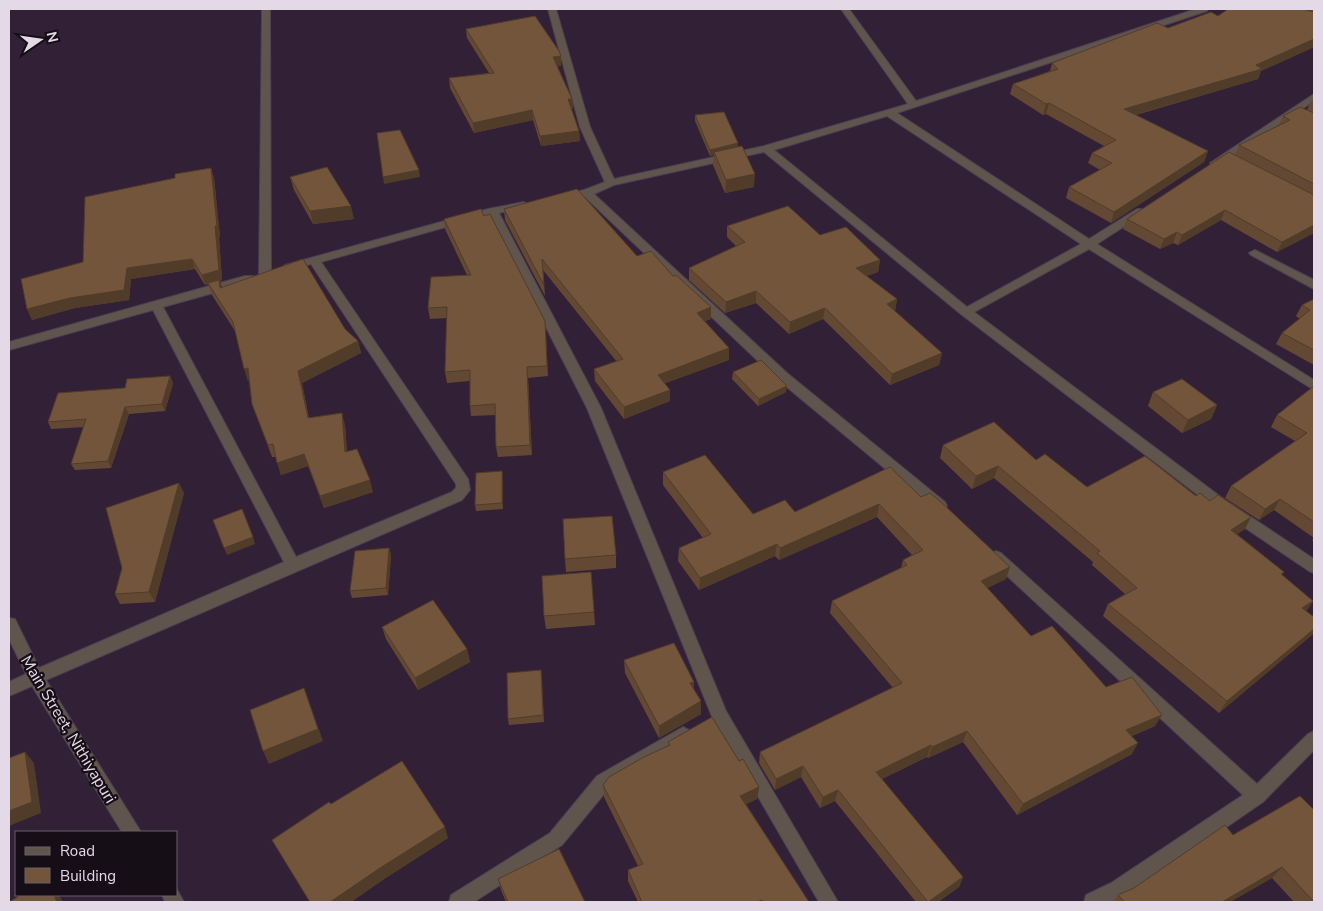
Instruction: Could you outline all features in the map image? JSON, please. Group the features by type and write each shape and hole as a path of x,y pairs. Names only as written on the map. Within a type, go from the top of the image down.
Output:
{"street":[{"path":"266,9 273,272"},
{"path":"552,9 585,127 611,183"},
{"path":"845,9 914,104"},
{"path":"558,199 587,193 611,183 766,149 914,104 1204,9"},
{"path":"1210,166 1314,97"},
{"path":"1294,110 1307,117"},
{"path":"888,112 1089,244 1314,386"},
{"path":"766,149 966,312 1216,501 1314,567"},
{"path":"587,193 782,376 951,516"},
{"path":"9,346 492,211 540,202"},
{"path":"966,312 1089,244 1153,202"},
{"path":"492,211 594,408 719,714 829,902"},
{"path":"1255,253 1314,285"},
{"path":"9,688 458,496 463,490 463,482 314,260"},
{"path":"156,305 293,565"},
{"path":"987,549 1257,796"},
{"name":"Main Street, Nithiyapuri","path":"9,624 36,678 131,831"},
{"path":"458,902 556,839 603,782 719,714"},
{"path":"1093,902 1118,890 1257,796 1314,739"}],"building":[{"path":"1228,9 1302,9 1314,12 1314,39 1256,65 1262,69 1124,109 1208,151 1114,212 1069,187 1112,163 1092,153 1116,140 1049,103 1046,104 1013,84 1058,69 1052,63 1157,23 1168,28 1211,12 1218,16"},
{"path":"535,16 561,56 553,57 572,99 568,99 579,131 540,136 532,110 473,123 449,78 494,73 466,29"},
{"path":"1300,107 1314,113 1314,184 1239,145 1290,120 1283,116"},
{"path":"724,112 738,143 710,150 695,115"},
{"path":"400,130 419,170 383,177 377,133"},
{"path":"742,146 755,174 726,180 714,152"},
{"path":"1229,152 1314,195 1314,225 1282,242 1225,210 1182,235 1177,232 1164,239 1127,219"},
{"path":"327,167 351,206 310,211 290,177"},
{"path":"211,168 219,270 202,275 192,259 127,268 124,290 70,298 27,309 21,279 83,262 85,197 175,178 175,174"},
{"path":"577,189 637,256 651,251 673,276 676,275 711,307 697,313 729,348 658,375 670,390 624,407 594,369 623,359 542,259 544,285 504,209"},
{"path":"788,206 820,235 846,227 880,260 856,268 897,299 887,304 942,353 892,374 825,308 790,322 756,291 726,302 689,268 745,242 727,226"},
{"path":"481,209 484,216 490,214 545,321 547,366 527,367 530,445 496,447 495,404 470,406 470,370 445,372 447,307 428,308 431,277 471,275 444,219"},
{"path":"303,259 345,329 358,341 298,371 308,418 342,413 345,452 357,449 370,480 320,496 304,454 277,463 273,444 268,445 252,404 248,368 244,369 233,322 208,283 219,280 220,288"},
{"path":"1314,299 1314,350 1282,333 1310,310 1302,305"},
{"path":"761,360 787,386 759,399 733,372"},
{"path":"170,376 162,404 125,407 108,461 71,464 86,419 48,422 58,393 125,388 127,379"},
{"path":"1182,379 1217,405 1188,420 1153,392"},
{"path":"1314,386 1314,522 1280,499 1265,509 1231,486 1307,433 1277,415"},
{"path":"994,422 1036,460 1045,454 1087,487 1145,456 1196,496 1200,493 1210,501 1218,495 1251,517 1231,530 1284,572 1281,574 1313,601 1302,608 1314,617 1314,629 1227,701 1108,604 1137,588 1097,553 1100,551 998,466 976,476 943,445"},
{"path":"705,455 753,514 785,500 795,512 890,467 921,497 930,493 941,502 1010,567 981,581 1031,636 1052,626 1106,687 1132,677 1162,715 1126,730 1138,743 1023,804 967,731 932,747 931,745 876,772 963,877 928,902 838,790 823,797 803,766 776,779 760,752 902,683 832,601 907,565 903,560 923,550 879,504 780,548 777,544 700,578 679,548 711,534 663,472"},
{"path":"502,471 502,503 475,505 476,473"},
{"path":"179,483 149,592 115,594 122,568 106,508"},
{"path":"242,509 253,537 224,548 213,520"},
{"path":"612,516 616,555 565,559 563,519"},
{"path":"389,548 386,588 350,591 355,551"},
{"path":"591,572 594,612 544,616 542,576"},
{"path":"433,600 467,649 415,678 382,627"},
{"path":"674,643 694,682 690,683 701,701 659,726 624,660"},
{"path":"541,670 543,715 508,719 507,673"},
{"path":"304,688 318,729 263,751 250,710"},
{"path":"712,717 739,761 743,759 759,787 740,796 809,902 763,902 762,900 757,902 642,902 628,870 643,864 603,785 609,777 670,745 668,742"},
{"path":"25,752 32,802 9,811 9,758"},
{"path":"402,761 445,827 330,902 310,902 272,840 329,802 331,804"},
{"path":"1300,796 1314,810 1314,902 1282,867 1222,902 1125,902 1118,895 1134,888 1225,825 1233,835"},
{"path":"559,849 585,902 508,902 498,879"},
{"path":"19,896 54,896 57,902 9,902"}]}
